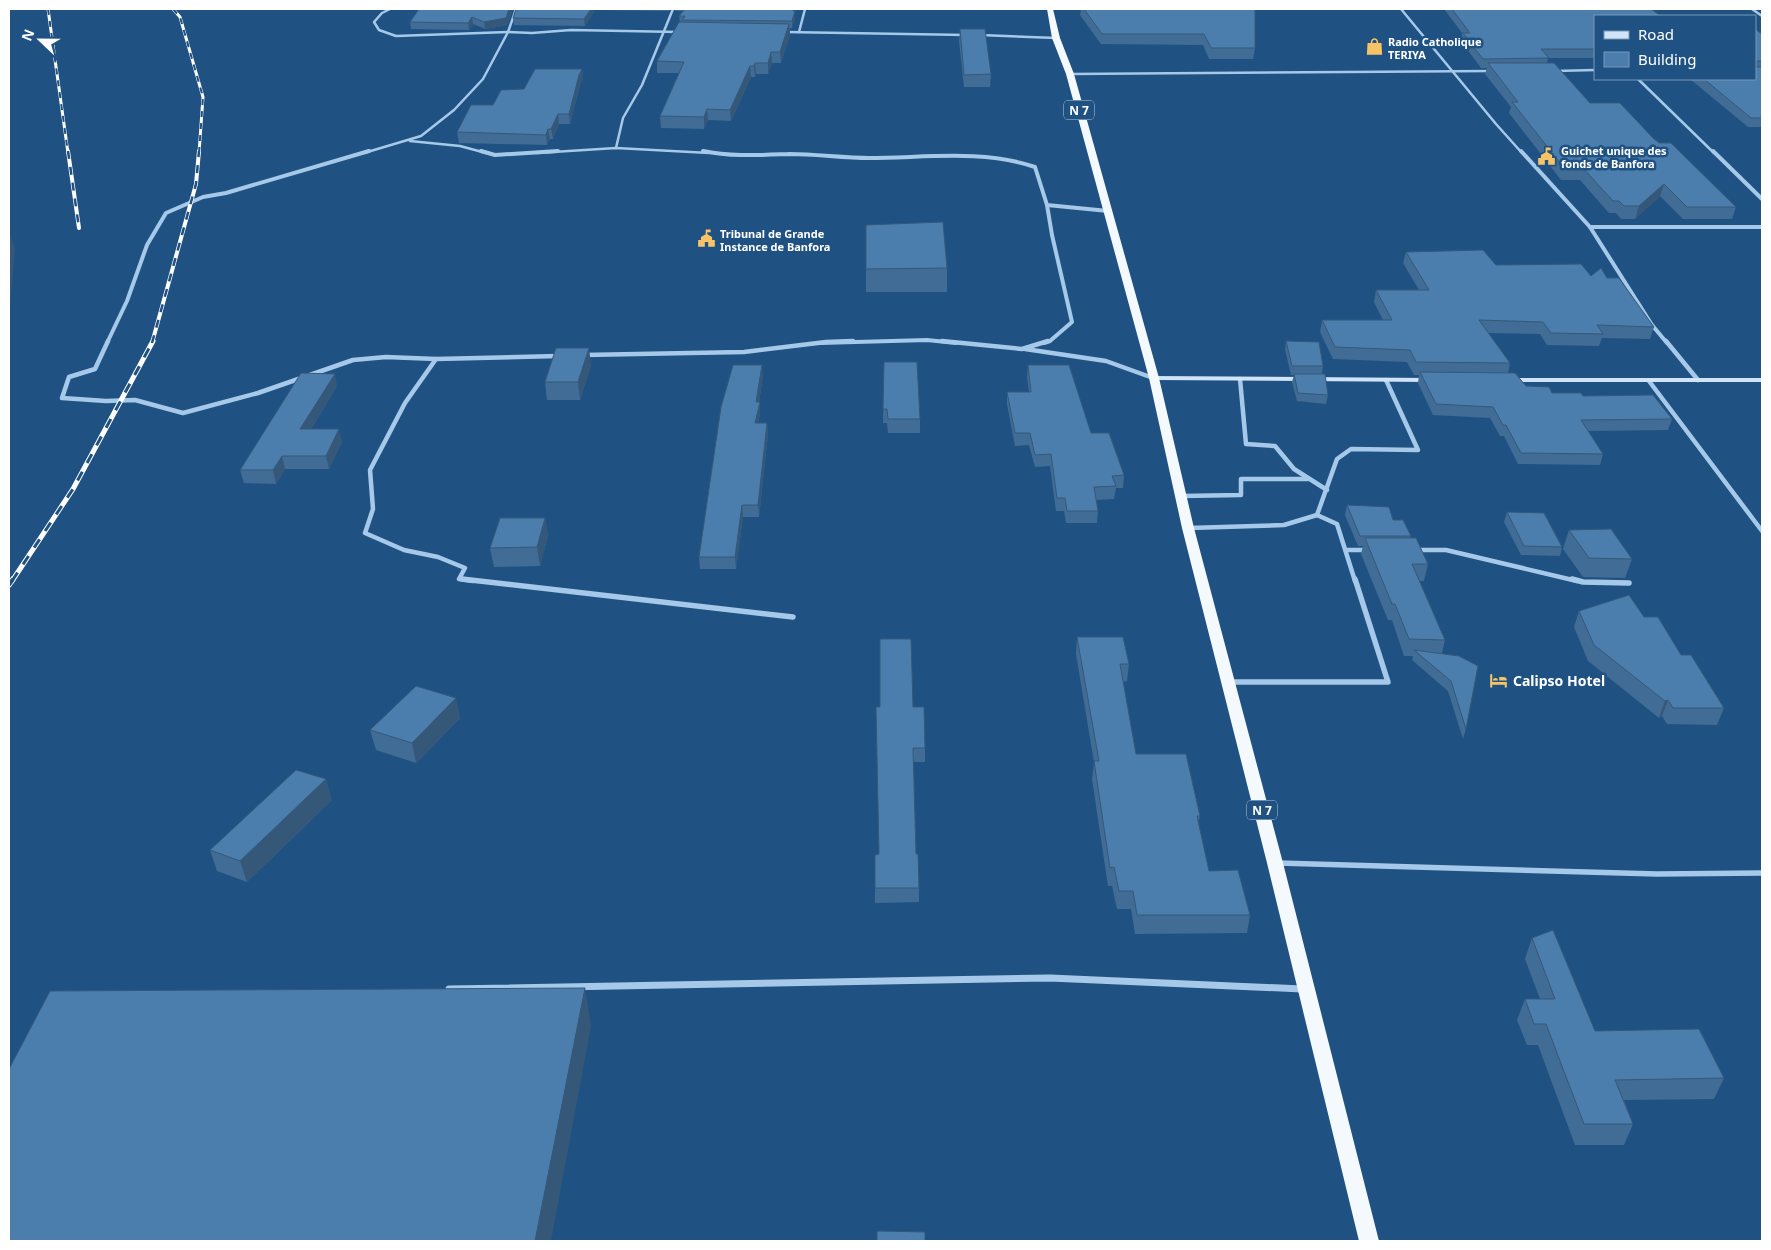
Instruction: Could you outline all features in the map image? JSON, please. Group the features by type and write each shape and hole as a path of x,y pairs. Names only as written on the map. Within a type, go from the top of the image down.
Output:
{"highway":[{"name":"N 7","path":"1050,9 1056,38 1070,74 1154,378 1188,528 1276,863 1369,1241"}],"main road":[{"path":"1154,378 1440,380"},
{"path":"1499,380 1762,380"}],"street":[{"path":"390,9 382,13 374,22 379,30 396,36 508,32 532,33 603,29 684,32"},
{"path":"516,9 508,32 483,79 447,115 421,136 226,193 203,197 166,213 147,245 128,301 96,370 69,378 62,398 106,401 135,400 183,413 258,393 353,360 568,356"},
{"path":"616,148 623,118 642,84 673,9"},
{"path":"798,32 805,9"},
{"path":"1401,9 1496,124 1590,227 1652,325 1698,380"},
{"path":"1752,9 1762,16"},
{"path":"779,32 901,32 1056,38"},
{"path":"1548,71 1594,70"},
{"path":"1070,74 1501,71"},
{"path":"1639,80 1762,199"},
{"path":"407,140 460,146 495,155 616,148 701,151 721,155 806,154 868,158 938,156 1010,160 1034,167 1039,176 1048,205 1049,223 1068,296 1072,322 1050,341 1022,349"},
{"path":"1048,205 1108,211"},
{"path":"1590,227 1762,227"},
{"path":"578,355 744,352 826,342 927,340 1022,349 1106,361 1154,378"},
{"path":"436,359 405,403 370,470 373,509 365,533 404,550 438,557 465,568 459,578 793,617"},
{"path":"1240,380 1246,444 1275,446 1294,469 1327,490"},
{"path":"1316,515 1327,490 1337,459 1351,449 1418,450 1386,380"},
{"path":"1649,380 1762,530"},
{"path":"1181,496 1242,495 1241,479 1309,479"},
{"path":"1188,528 1284,525 1316,515 1337,524 1388,682 1230,682"},
{"path":"1346,550 1373,550"},
{"path":"1410,550 1446,550 1583,582 1629,583"},
{"path":"1276,863 1657,874 1762,873"},
{"path":"441,989 1050,978 1306,989"}],"building":[{"path":"419,9 509,9 506,18 484,22 472,17 468,23 410,22"},
{"path":"516,9 591,9 584,19 513,18"},
{"path":"685,9 794,9 793,11 795,11 792,21 682,20 685,16 679,16"},
{"path":"1084,9 1255,9 1255,48 1211,48 1204,34 1102,34"},
{"path":"1452,9 1651,9 1660,15 1594,15 1594,49 1541,49 1549,58 1483,59 1463,33 1470,33"},
{"path":"679,22 789,24 780,52 771,52 768,63 755,63 754,66 750,66 730,110 707,109 704,117 660,116 684,62 657,61"},
{"path":"960,29 985,29 991,74 964,75"},
{"path":"1756,30 1762,34 1762,61 1757,61 1756,63"},
{"path":"1488,63 1554,63 1590,103 1620,103 1659,143 1671,143 1736,207 1687,207 1664,184 1639,206 1624,206 1619,201 1613,201 1583,168 1564,168 1512,102 1518,102"},
{"path":"1756,66 1762,67 1762,118 1751,118 1705,80 1756,80"},
{"path":"535,69 582,69 569,114 558,114 546,135 457,132 471,105 493,105 501,90 524,89"},
{"path":"943,222 947,268 866,269 866,225"},
{"path":"1483,250 1496,265 1581,264 1591,276 1601,268 1607,278 1619,278 1654,327 1597,325 1603,334 1551,333 1543,322 1479,320 1510,363 1416,362 1410,350 1335,347 1322,320 1392,320 1376,290 1429,290 1406,252"},
{"path":"1286,341 1319,342 1323,366 1292,366"},
{"path":"556,348 589,348 578,382 545,382"},
{"path":"884,362 917,362 920,419 888,419 887,409 883,409"},
{"path":"733,365 762,365 756,402 760,402 755,423 767,423 758,505 742,505 735,557 699,557 721,407"},
{"path":"1028,365 1069,365 1091,433 1109,433 1124,475 1112,476 1116,486 1094,487 1098,511 1067,511 1065,498 1057,498 1051,454 1035,455 1030,433 1015,433 1007,392 1031,392"},
{"path":"1420,372 1515,373 1526,386 1549,387 1552,393 1581,393 1583,396 1653,395 1672,419 1581,420 1603,454 1521,453 1506,425 1503,425 1493,407 1436,404"},
{"path":"301,373 335,374 300,429 339,429 326,456 282,456 273,470 240,470"},
{"path":"1294,374 1325,374 1328,395 1298,393"},
{"path":"1347,505 1389,507 1393,520 1403,520 1411,536 1360,536"},
{"path":"1507,512 1544,513 1562,547 1524,546"},
{"path":"500,518 545,518 537,547 490,548"},
{"path":"1611,529 1632,559 1589,558 1569,530"},
{"path":"1365,538 1416,538 1428,564 1412,564 1445,640 1409,639 1395,604 1392,604"},
{"path":"1629,595 1644,617 1658,617 1681,655 1691,655 1724,708 1673,708 1668,700 1665,701 1594,645 1579,611"},
{"path":"1077,637 1123,637 1129,664 1120,664 1136,754 1186,754 1200,816 1197,816 1209,871 1238,870 1250,915 1137,915 1133,891 1119,891 1114,867 1110,868 1094,761 1099,761"},
{"path":"880,639 911,639 913,707 924,707 925,748 913,748 916,854 918,854 919,888 875,888 875,855 879,854 876,707 880,707"},
{"path":"1414,650 1459,656 1478,666 1466,729 1451,681"},
{"path":"416,686 456,698 412,743 370,730"},
{"path":"296,770 326,779 240,861 210,850"},
{"path":"1553,930 1595,1031 1699,1029 1724,1078 1615,1080 1633,1124 1584,1124 1546,1024 1534,1024 1525,999 1555,999 1532,938"},
{"path":"585,988 535,1241 9,1241 9,1069 50,991"},
{"path":"877,1231 925,1232 925,1241 877,1241"}],"railway":[{"path":"48,9 68,153"},
{"path":"173,9 180,17 203,97 199,153"},
{"path":"68,151 79,228"},
{"path":"152,343 196,184 199,151"},
{"path":"12,581 73,489 152,343"},
{"path":"9,585 13,579"}],"place":[{"name":"Radio Catholique TERIYA","path":"1374,47"},
{"name":"Guichet unique des fonds de Banfora","path":"1547,156"},
{"name":"Tribunal de Grande Instance de Banfora","path":"706,239"},
{"name":"Calipso Hotel","path":"1499,680"}]}
